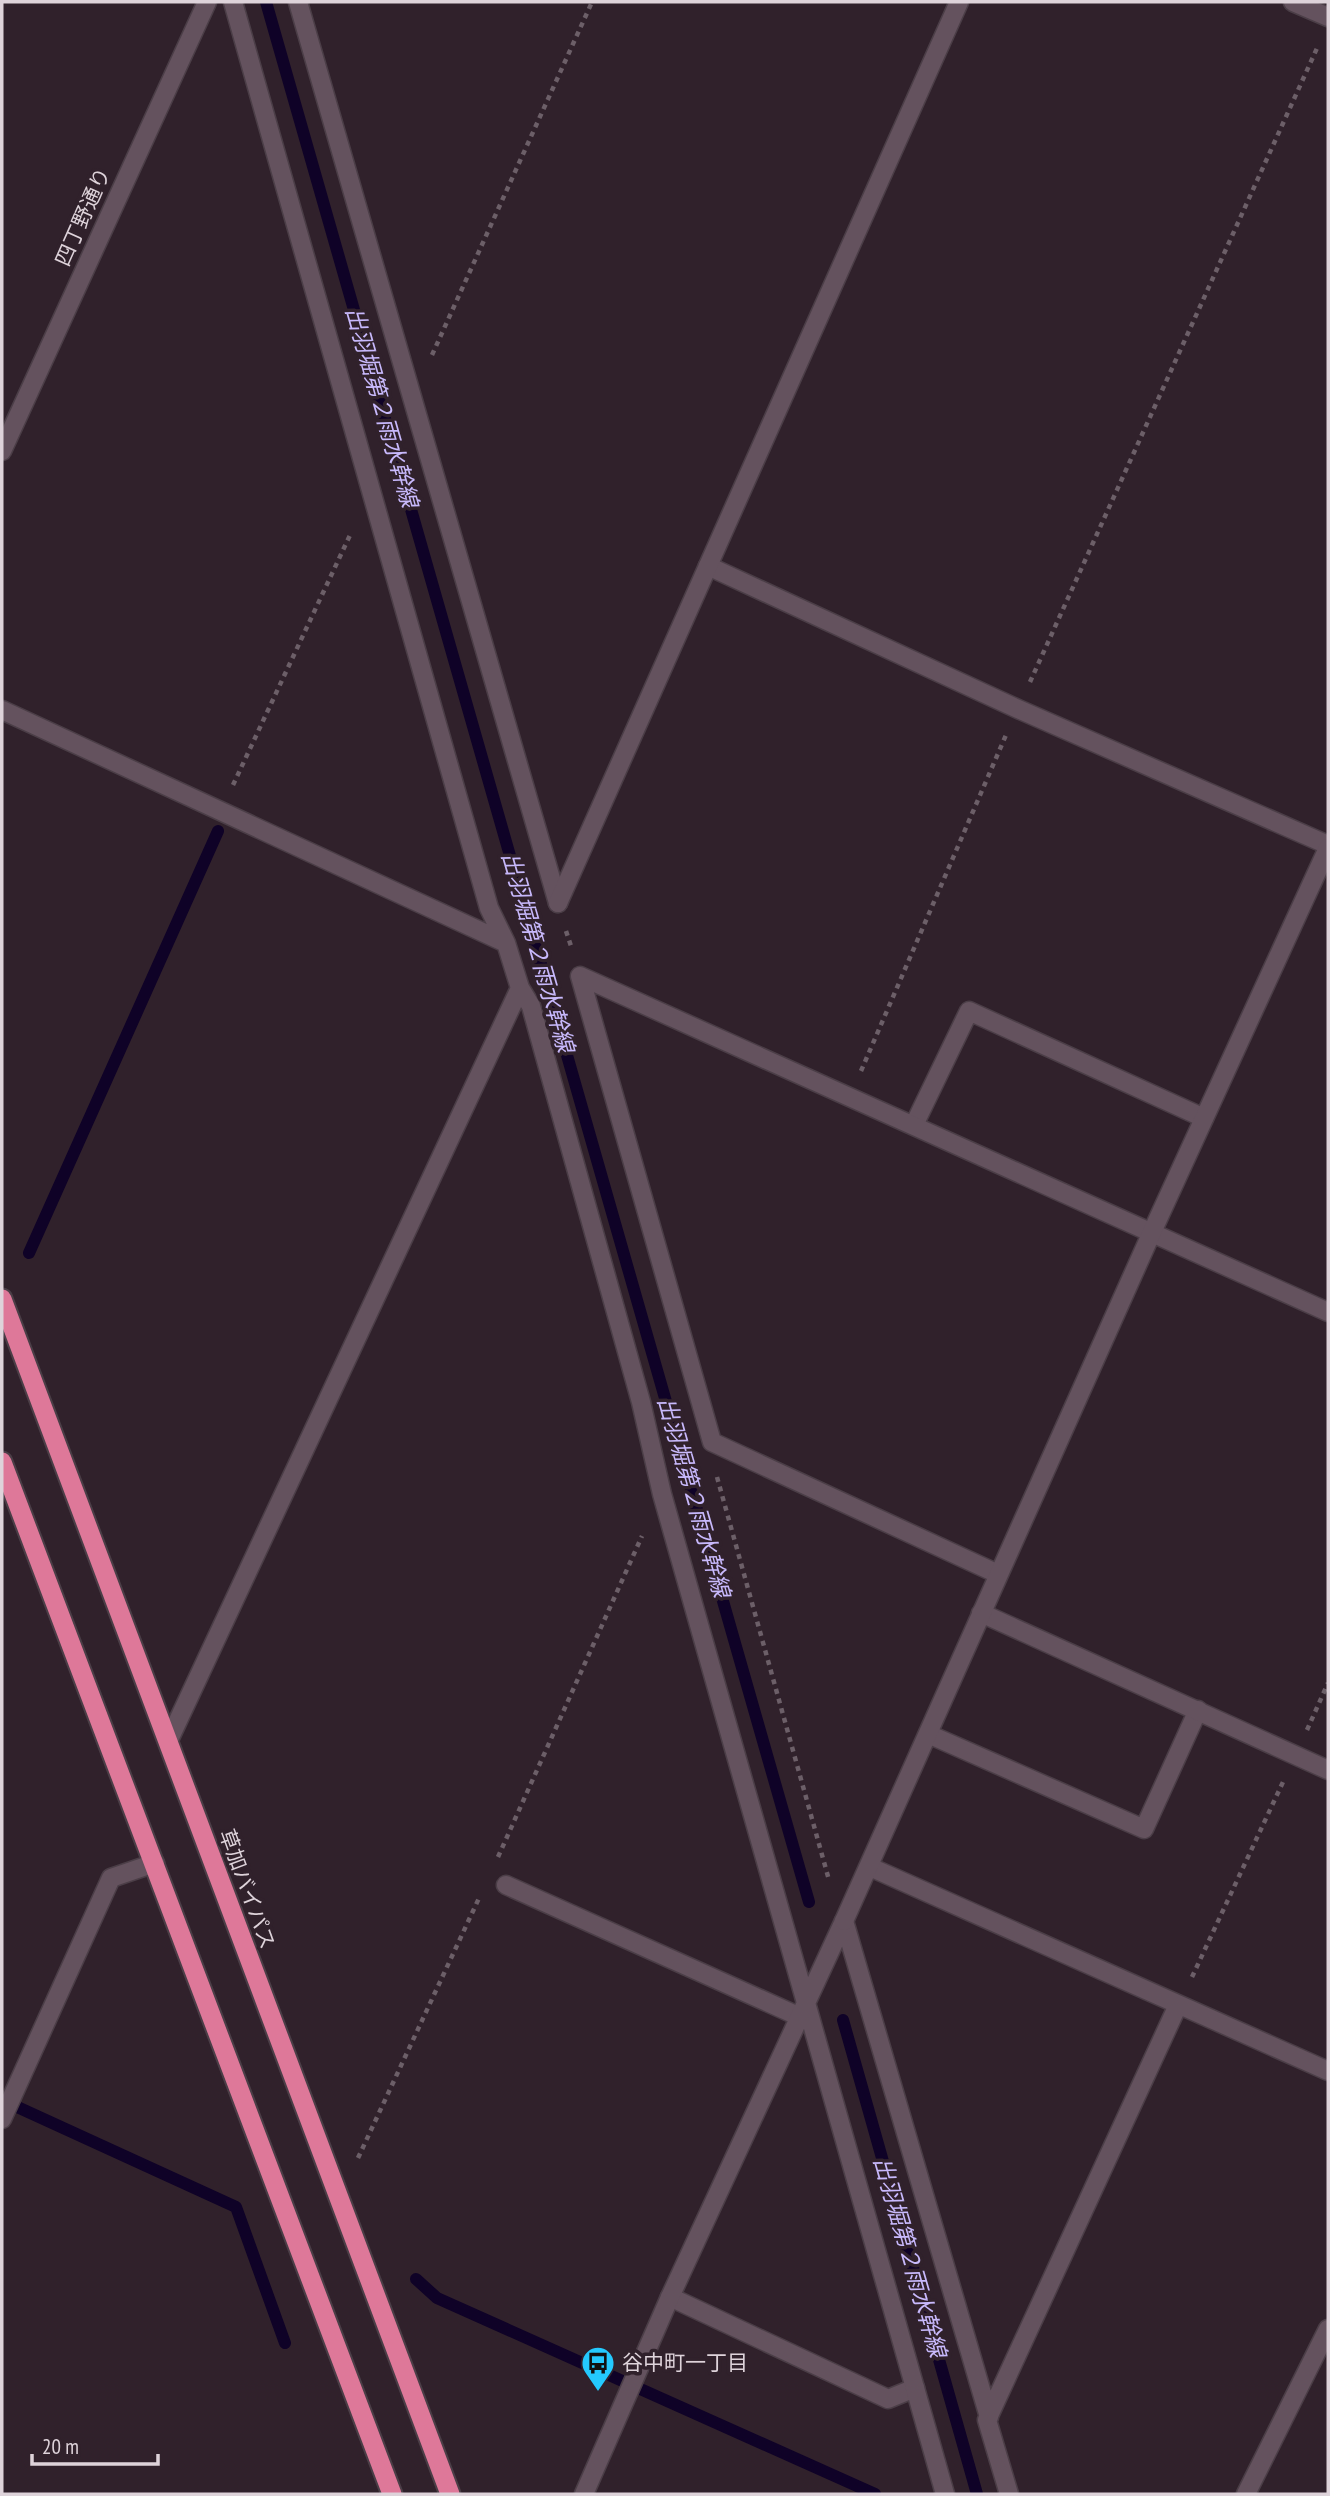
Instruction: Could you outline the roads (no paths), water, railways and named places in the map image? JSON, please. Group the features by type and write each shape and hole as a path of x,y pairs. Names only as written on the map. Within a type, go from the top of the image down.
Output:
{"highway":[{"name":"草加バイパス","path":"2,1299 450,2494"},
{"path":"2,1462 392,2494"}],"street":[{"name":"四丁野通り","path":"2,451 207,2"},
{"path":"233,2 489,908 506,943 520,988 531,1006 641,1402 662,1494 945,2494"},
{"path":"298,2 558,903 959,2"},
{"path":"1293,2 1328,18"},
{"path":"584,2494 670,2297 806,1998 870,1867 998,1574 1328,847 1017,709 708,566"},
{"path":"2,710 219,813 506,943"},
{"path":"998,1574 712,1442 580,976 1328,1312"},
{"path":"168,1742 520,988"},
{"path":"914,1125 969,1011 1204,1118"},
{"path":"981,1613 1328,1770"},
{"path":"928,1734 1144,1829 1198,1710"},
{"path":"2,2119 111,1878 155,1863"},
{"path":"870,1867 1328,2071"},
{"path":"506,1885 798,2016"},
{"path":"844,1921 989,2417"},
{"path":"1009,2494 987,2420 1178,2005"},
{"path":"670,2297 888,2399 915,2388"},
{"path":"1246,2494 1328,2329"}],"waterway":[{"name":"出羽堀第２雨水幹線","path":"266,2 809,1902"},
{"path":"29,1253 218,831"},
{"name":"出羽堀第２雨水幹線","path":"843,2020 977,2494"},
{"path":"2,2100 236,2207 285,2343"},
{"path":"416,2279 437,2298 875,2494"}],"place":[{"name":"谷中町一丁目","path":"598,2393"}]}
